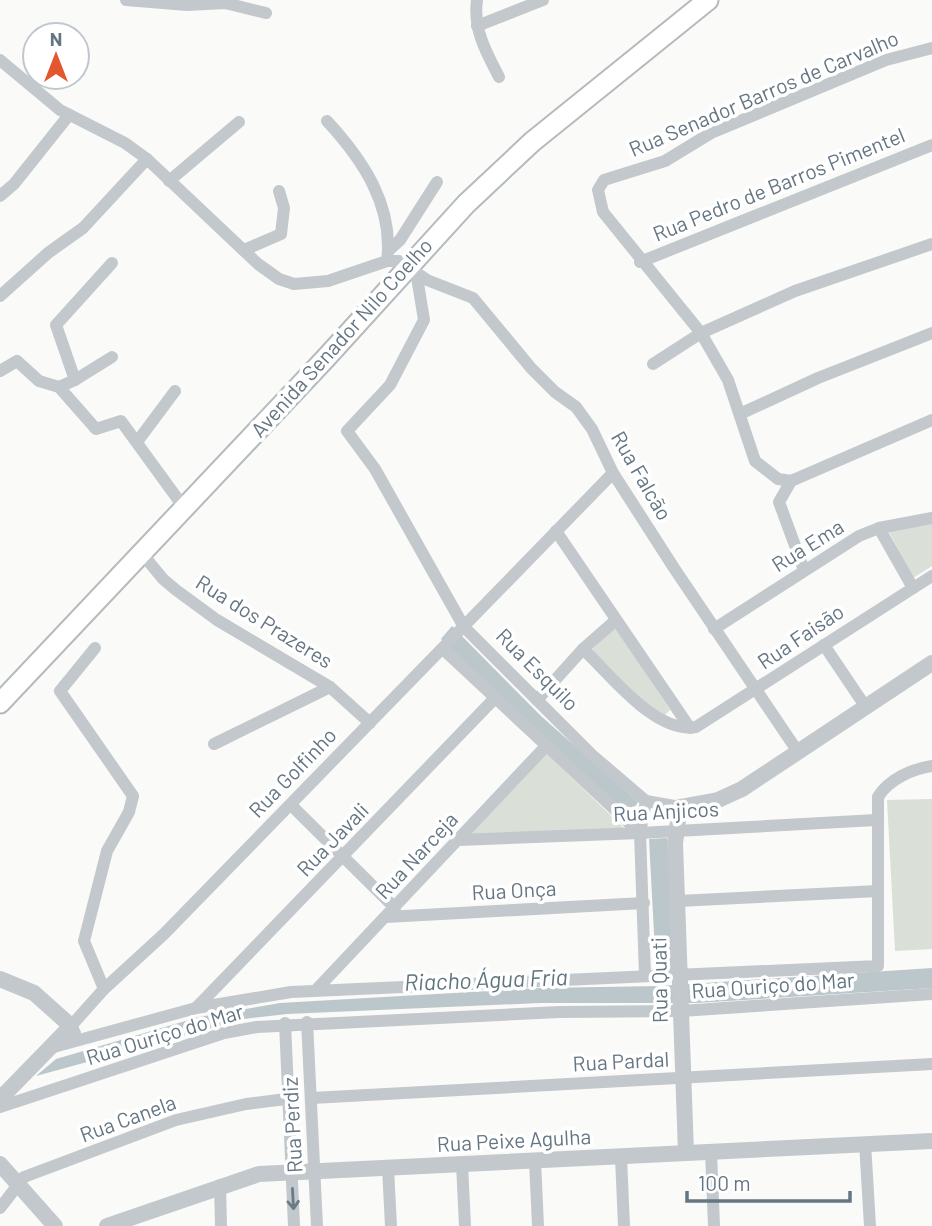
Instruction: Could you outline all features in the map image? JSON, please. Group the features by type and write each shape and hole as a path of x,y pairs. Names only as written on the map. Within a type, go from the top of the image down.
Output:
{"main road":[{"name":"Avenida Senador Nilo Coelho","path":"0,703 140,551 184,509 412,268 466,204 532,142 708,0"}],"street":[{"path":"126,0 225,4 266,13"},
{"path":"477,0 477,26 499,77"},
{"path":"477,26 543,0"},
{"name":"Rua Senador Barros de Carvalho","path":"640,262 603,212 598,190 604,180 656,164 710,133 863,69 932,48"},
{"path":"0,60 40,96 69,115 125,143 147,159 267,272 294,284 340,279 388,256 437,182"},
{"path":"0,196 14,184 69,115"},
{"path":"327,121 346,141 374,187 387,220 388,256"},
{"path":"169,181 239,122"},
{"name":"Rua Pedro de Barros Pimentel","path":"640,262 932,145"},
{"path":"0,296 48,253 83,228 147,159"},
{"path":"244,250 281,234 285,208 279,191"},
{"path":"653,364 701,333 795,291 932,244"},
{"name":"Rua Falcão","path":"388,256 436,284 473,298 531,368 555,392 576,407 592,429 613,473 755,691 798,752"},
{"path":"640,262 701,333 728,380 742,413 755,461 778,479 791,481 932,420"},
{"path":"75,380 56,325 112,263"},
{"name":"Rua Esquilo","path":"412,268 424,320 390,385 346,431 375,469 463,628 592,755 646,801"},
{"path":"742,413 818,378 932,333"},
{"path":"59,387 112,357"},
{"path":"0,371 17,360 39,381 59,387 95,429 121,421 184,509"},
{"path":"137,442 175,391"},
{"name":"Rua Golfinho","path":"0,1099 104,989 164,934 613,473"},
{"path":"791,481 779,502 804,570"},
{"name":"Rua Ema","path":"714,629 804,570 879,528 932,518"},
{"path":"879,528 913,588"},
{"path":"556,531 690,728"},
{"name":"Rua dos Prazeres","path":"140,551 163,579 216,620 330,687 370,723"},
{"name":"Rua Faisão","path":"690,728 700,725 755,691 932,576"},
{"path":"537,700 583,649 616,620"},
{"path":"824,645 865,706"},
{"path":"95,648 60,691 134,796 129,812 107,851 84,941 104,989"},
{"path":"444,648 640,834"},
{"path":"583,649 653,716 663,722 690,728"},
{"path":"646,801 680,807 718,800 742,789 932,663"},
{"path":"214,744 330,687"},
{"name":"Rua Javali","path":"196,1008 495,698"},
{"name":"Rua Narceja","path":"315,991 546,746"},
{"path":"678,901 878,891 878,797 887,785 900,776 932,766"},
{"name":"Rua Quati","path":"646,801 640,834 643,903 651,975"},
{"path":"291,805 344,857 390,913"},
{"name":"Rua Quati","path":"680,807 676,830 686,1153"},
{"name":"Rua Anjicos","path":"459,840 640,834 876,820"},
{"name":"Rua Ouriço do Mar","path":"50,1048 196,1008 260,996 315,991 878,966 878,891"},
{"name":"Rua Onça","path":"390,913 643,903"},
{"path":"0,979 33,993 71,1026"},
{"name":"Rua Ouriço do Mar","path":"0,1107 225,1033 285,1023 681,1008 932,994"},
{"name":"Rua Perdiz","path":"307,1022 317,1226"},
{"name":"Rua Perdiz","path":"285,1023 286,1099 294,1226"},
{"name":"Rua Ouriço do Mar","path":"71,1026 76,1035 86,1040"},
{"name":"Rua Pardal","path":"312,1097 932,1064"},
{"name":"Rua Canela","path":"0,1208 24,1177 176,1120 246,1104 286,1099"},
{"name":"Rua Peixe Agulha","path":"107,1226 149,1219 220,1185 259,1174 932,1141"},
{"path":"865,1143 870,1226"},
{"path":"711,1152 714,1226"},
{"path":"621,1157 624,1226"},
{"path":"535,1161 538,1226"},
{"path":"0,1164 55,1226"},
{"path":"463,1164 465,1226"},
{"path":"388,1168 391,1226"},
{"path":"220,1185 221,1226"}],"shaded area":[{"path":"932,522 932,566 913,578 888,530"},
{"path":"452,626 541,716 638,802 628,818 441,639"},
{"path":"615,626 670,710 663,717 647,707 592,650"},
{"path":"545,752 627,831 468,837"},
{"path":"932,799 932,949 895,951 887,800"},
{"path":"667,838 675,971 656,971 649,839"},
{"path":"932,968 932,988 696,1003 541,1003 287,1014 244,1019 36,1076 56,1059 199,1017 280,1003 540,988 660,986"}],"water label":[{"name":"Riacho Água Fria","path":"486,980"}]}
